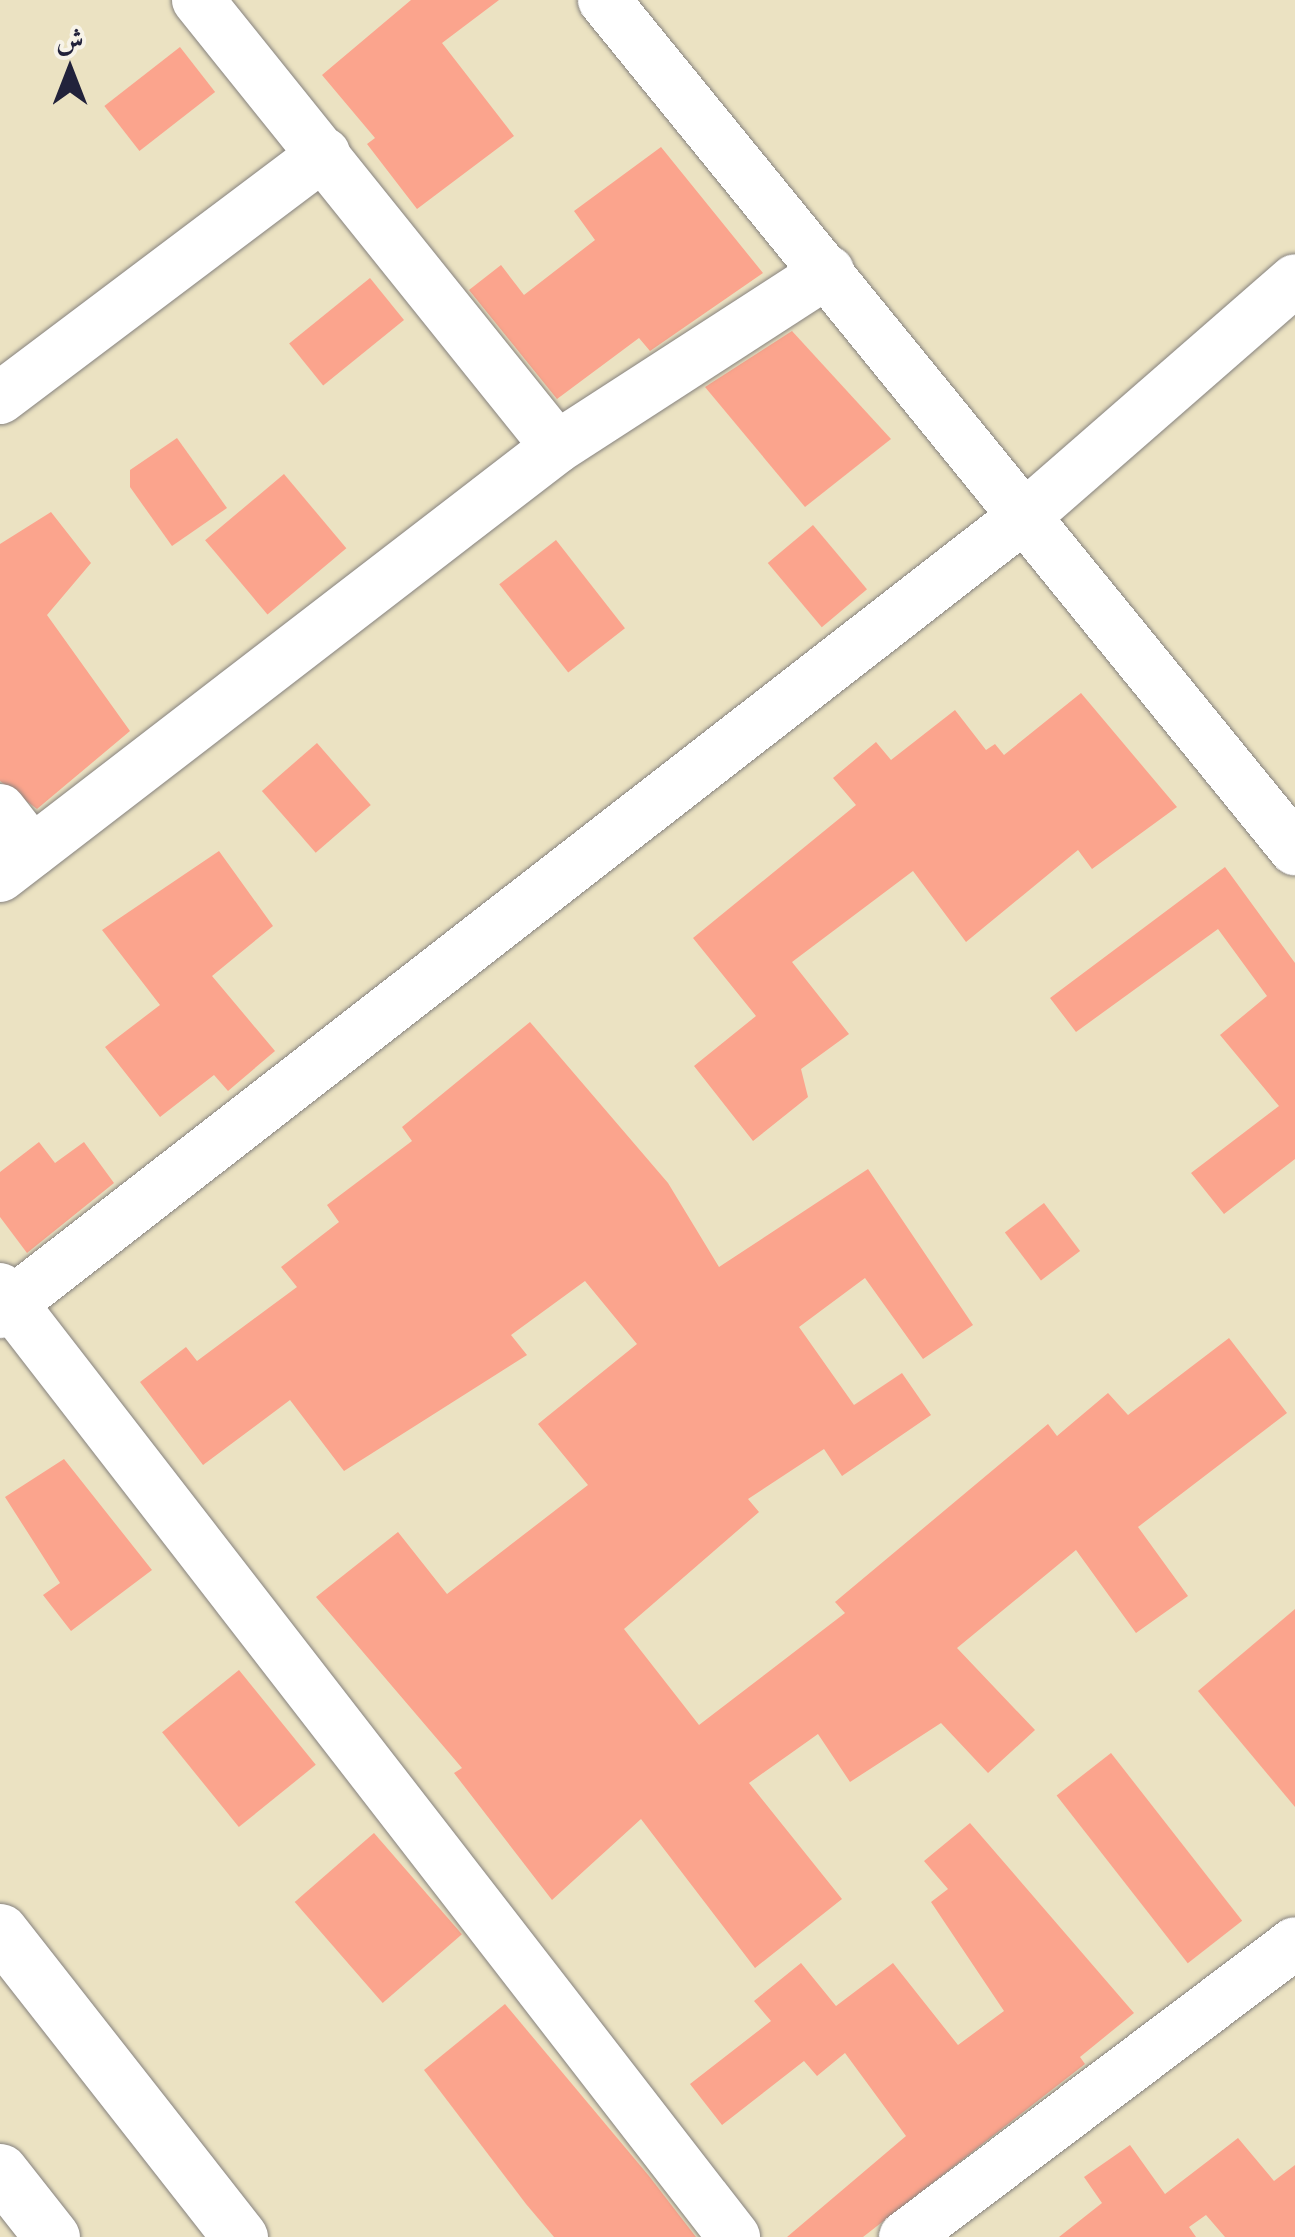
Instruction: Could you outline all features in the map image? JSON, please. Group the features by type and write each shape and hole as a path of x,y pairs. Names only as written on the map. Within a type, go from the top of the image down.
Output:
{"street":[{"path":"198,0 557,447"},
{"path":"604,0 1295,850"},
{"path":"0,398 324,154"},
{"path":"0,810 16,864 557,447 828,272"},
{"path":"734,2237 4,1301 1026,515 1295,280"},
{"path":"0,1930 240,2237"},
{"path":"905,2237 1295,1943"},
{"path":"0,2172 52,2237"}],"building":[{"path":"411,0 499,0 442,43 514,136 417,209 367,144 375,138 322,75"},
{"path":"180,47 215,92 139,151 104,106"},
{"path":"661,147 763,273 650,351 639,338 557,399 469,290 501,265 524,295 595,240 574,211"},
{"path":"370,278 404,320 323,385 289,343"},
{"path":"792,331 891,439 805,507 705,387"},
{"path":"177,438 227,508 172,546 130,487 130,470"},
{"path":"284,474 346,548 267,615 205,540"},
{"path":"51,512 91,563 47,615 130,731 37,809 0,781 0,544"},
{"path":"813,525 867,589 822,627 768,563"},
{"path":"556,540 625,628 568,673 499,584"},
{"path":"1081,693 1177,807 1092,869 1078,850 966,942 913,871 792,962 849,1034 801,1069 808,1097 753,1141 694,1066 756,1016 693,938 856,805 833,778 876,742 891,760 955,710 986,750 995,744 1004,755"},
{"path":"317,743 371,805 316,853 262,791"},
{"path":"219,851 273,926 212,976 275,1051 228,1091 214,1075 160,1117 105,1047 160,1005 102,930"},
{"path":"1225,867 1295,963 1295,1159 1224,1214 1191,1173 1279,1106 1220,1035 1267,996 1218,929 1076,1032 1050,998"},
{"path":"530,1022 668,1183 719,1267 868,1169 973,1325 923,1359 865,1278 799,1327 854,1405 902,1373 931,1415 842,1476 824,1449 748,1499 759,1512 624,1629 699,1725 845,1613 835,1602 1048,1424 1057,1436 1108,1393 1128,1415 1229,1338 1287,1413 1138,1527 1188,1596 1136,1633 1076,1550 957,1648 1035,1730 988,1773 941,1723 850,1782 818,1734 749,1783 842,1899 755,1968 641,1819 552,1900 454,1773 462,1768 316,1597 398,1532 447,1594 588,1485 538,1424 637,1344 585,1281 511,1335 527,1355 344,1471 290,1400 203,1465 140,1382 186,1347 197,1361 297,1287 281,1267 339,1222 327,1205 412,1141 402,1127"},
{"path":"39,1142 55,1163 84,1142 114,1183 27,1253 0,1217 0,1172"},
{"path":"1044,1203 1080,1251 1041,1280 1005,1232"},
{"path":"64,1459 152,1570 71,1631 43,1595 60,1583 5,1497"},
{"path":"1295,1609 1295,1807 1198,1691"},
{"path":"239,1670 316,1765 239,1827 162,1732"},
{"path":"1111,1753 1242,1921 1188,1963 1057,1795"},
{"path":"970,1823 1134,2013 1080,2057 1085,2064 863,2237 787,2237 906,2136 845,2053 817,2076 804,2061 722,2125 690,2084 771,2021 754,2001 801,1963 836,2006 893,1963 958,2045 1004,2011 931,1902 948,1889 924,1861"},
{"path":"374,1833 462,1934 383,2003 295,1902"},
{"path":"505,2004 696,2237 554,2237 526,2204 424,2070"},
{"path":"1238,2138 1274,2181 1295,2165 1295,2237 1225,2237 1206,2215 1189,2227 1196,2237 1059,2237 1102,2203 1084,2177 1130,2145 1165,2194"}]}
